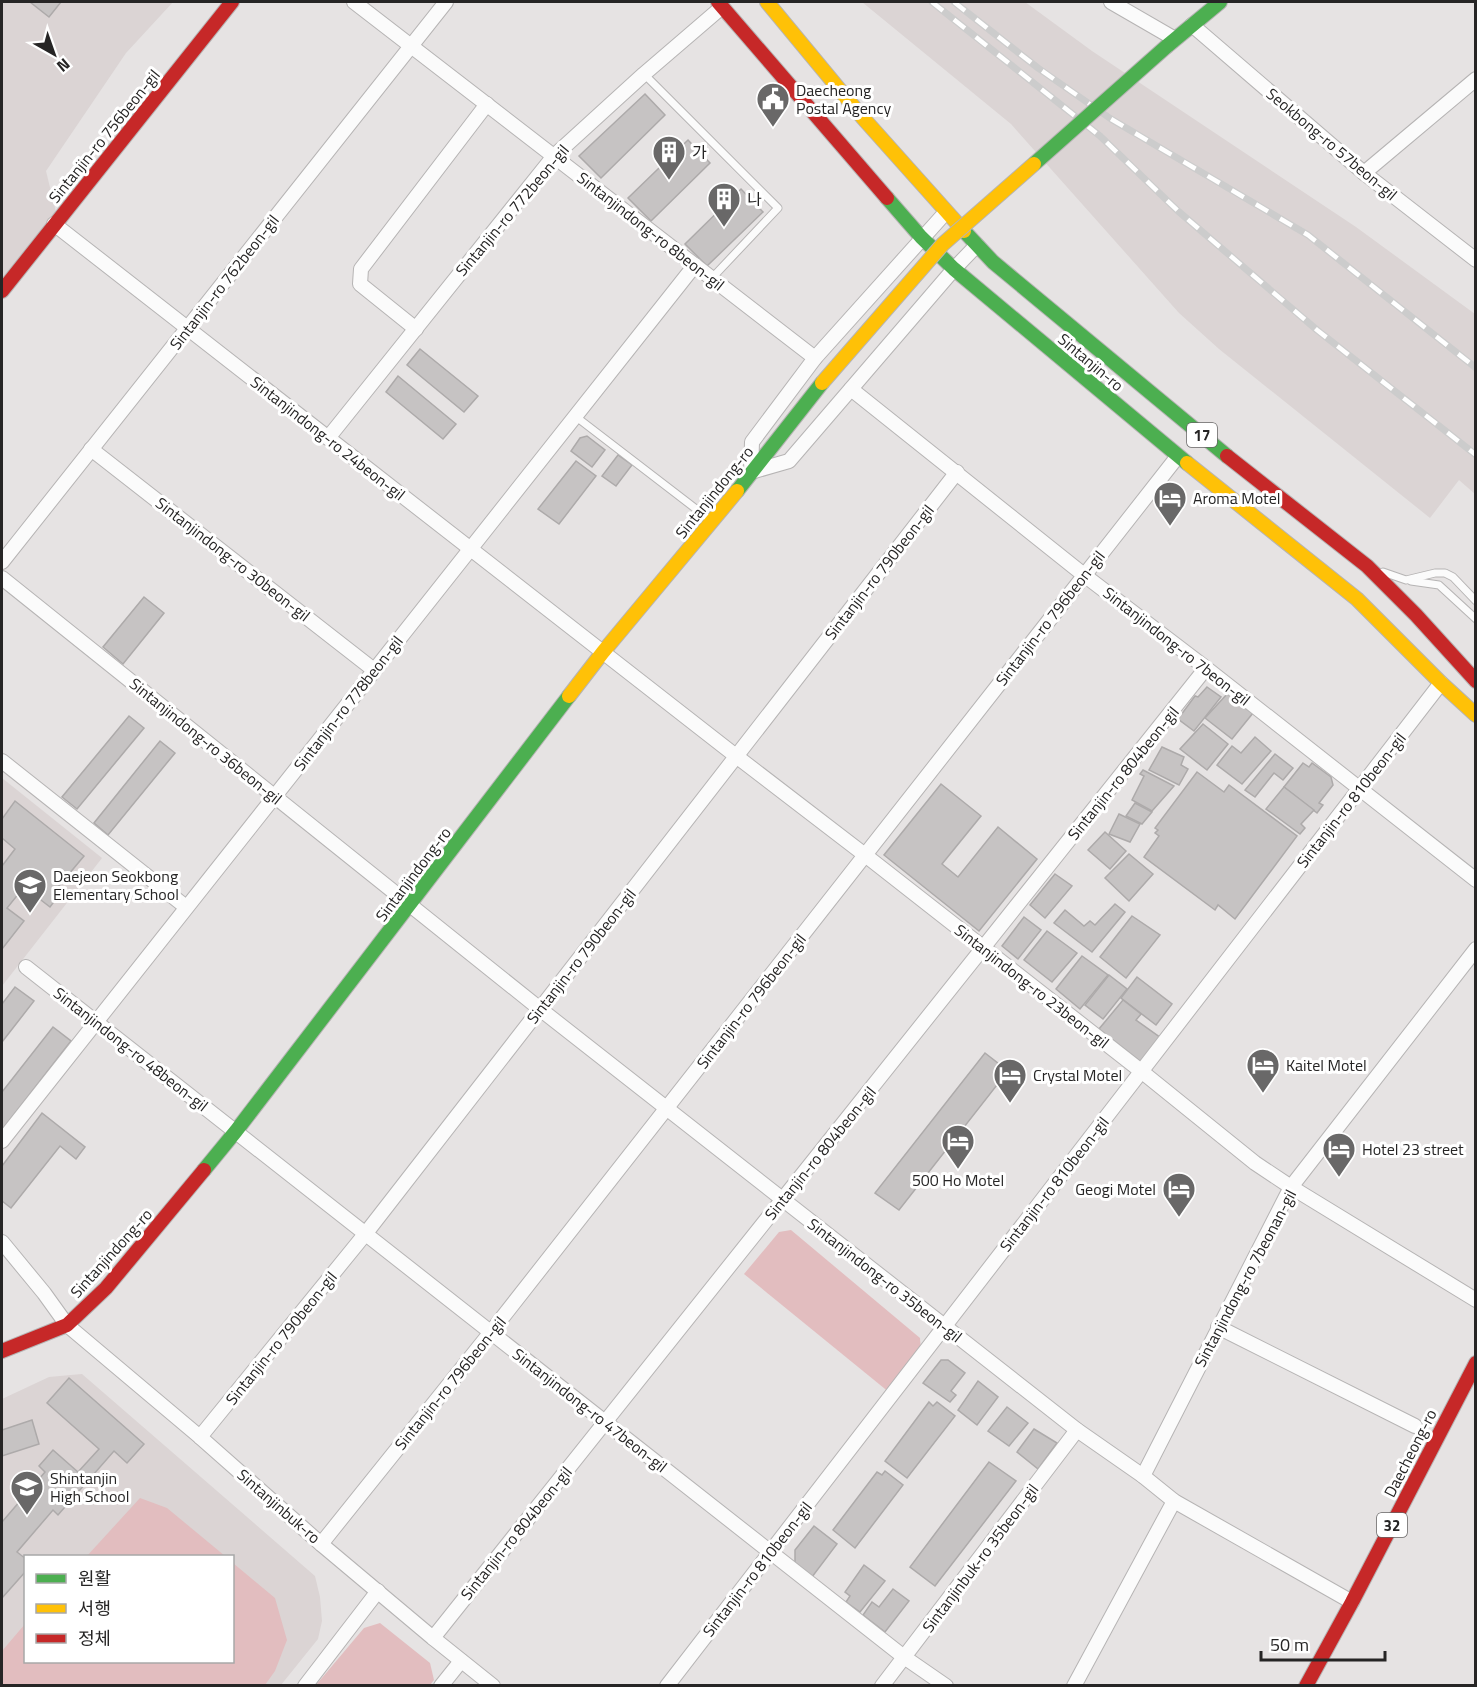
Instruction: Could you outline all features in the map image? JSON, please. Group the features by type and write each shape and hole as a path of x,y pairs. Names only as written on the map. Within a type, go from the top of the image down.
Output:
{"main road":[{"name":"Sintanjin-ro 756beon-gil","path":"2,291 232,2"},
{"name":"Sintanjin-ro","path":"767,2 945,212 993,262 1213,445 1367,566 1416,615 1476,681"},
{"name":"Sintanjindong-ro","path":"2,1351 67,1325 106,1288 236,1131 603,652 712,522 822,383 943,244 1220,2"},
{"name":"Sintanjin-ro","path":"720,4 921,237 954,268 1178,456 1357,599 1476,715"},
{"path":"786,80 804,86 816,94"},
{"path":"842,116 846,111 847,99"},
{"name":"Daecheong-ro","path":"1306,1686 1476,1363"}],"street":[{"name":"Sintanjindong-ro 8beon-gil","path":"354,2 815,358"},
{"name":"Sintanjin-ro 762beon-gil","path":"2,562 446,2"},
{"path":"1111,2 1171,43"},
{"name":"Sintanjin-ro 772beon-gil","path":"328,438 554,156 720,4"},
{"name":"Seokbong-ro 57beon-gil","path":"1192,25 1364,173 1476,260"},
{"path":"1364,173 1476,79"},
{"path":"416,328 360,284 361,269 487,104"},
{"path":"945,212 815,358 752,442 751,472 789,461 954,268 977,245"},
{"name":"Sintanjindong-ro 24beon-gil","path":"54,224 603,652"},
{"name":"Sintanjin-ro 778beon-gil","path":"2,1141 695,265"},
{"name":"Sintanjindong-ro 7beon-gil","path":"851,389 1084,575 1476,880"},
{"name":"Sintanjindong-ro 30beon-gil","path":"91,449 374,670"},
{"name":"Sintanjin-ro 796beon-gil","path":"321,1544 491,1332 1178,456"},
{"name":"Sintanjin-ro 790beon-gil","path":"201,1437 366,1233 957,472"},
{"name":"Sintanjindong-ro 36beon-gil","path":"2,578 410,905"},
{"name":"Sintanjindong-ro 23beon-gil","path":"603,652 1141,1071 1255,1163 1476,1300"},
{"name":"Sintanjin-ro 804beon-gil","path":"433,1638 1206,668"},
{"name":"Sintanjin-ro 810beon-gil","path":"668,1686 1441,683"},
{"path":"2,761 186,907"},
{"name":"Sintanjindong-ro 35beon-gil","path":"410,905 944,1328 1077,1430 1143,1476 1174,1502 1352,1602"},
{"name":"Sintanjindong-ro 7beonan-gil","path":"1143,1476 1291,1187 1476,949"},
{"name":"Sintanjindong-ro 48beon-gil","path":"26,967 236,1131"},
{"name":"Sintanjindong-ro 47beon-gil","path":"236,1131 904,1657 946,1686"},
{"name":"Sintanjinbuk-ro","path":"2,1242 67,1325 201,1437 321,1544 493,1686"},
{"path":"1218,1327 1416,1426"},
{"name":"Sintanjinbuk-ro 35beon-gil","path":"882,1686 1077,1430"},
{"path":"1074,1686 1174,1502"},
{"path":"305,1686 378,1591"},
{"path":"441,1686 461,1661"}],"lane":[{"path":"644,74 778,208 712,278"},
{"path":"575,416 712,522"},
{"path":"1367,566 1406,580 1439,585 1476,620"},
{"path":"1406,580 1445,573 1453,577 1476,601"}],"shaded area":[{"path":"2,2 173,2 126,53 46,171 56,212 2,280"},
{"path":"862,2 1025,2 1092,51 1356,227 1475,314 1475,494 1459,480 1430,518 1219,349 1179,313 1011,124"},
{"name":"Daejeon Seokbong Elementary School","path":"2,778 102,858 2,986"},
{"path":"791,1230 920,1338 921,1352 890,1393 744,1274 779,1232"},
{"path":"82,1374 315,1576 322,1621 318,1639 281,1685 2,1685 2,1399 49,1377"},
{"path":"140,1498 167,1508 224,1555 88,1555"},
{"path":"234,1564 275,1598 287,1640 275,1671 265,1685 2,1685 2,1651 24,1625 24,1663 234,1663"},
{"path":"380,1623 430,1663 434,1680 430,1685 316,1685 364,1628"}],"building":[{"path":"30,2 61,2 49,17"},
{"path":"645,94 665,115 601,178 579,156"},
{"name":"가","path":"688,140 710,163 651,221 628,198"},
{"name":"나","path":"741,189 763,212 707,266 685,244"},
{"path":"420,349 478,396 464,412 407,365"},
{"path":"398,376 456,424 443,439 386,392"},
{"path":"587,436 605,450 592,467 571,451 580,438"},
{"path":"618,455 632,465 616,486 602,476"},
{"path":"576,461 596,476 559,524 538,509"},
{"path":"144,597 164,613 123,664 103,647"},
{"path":"1207,687 1221,697 1194,731 1178,719 1195,696 1198,697"},
{"path":"1228,693 1253,713 1232,739 1205,718"},
{"path":"129,716 144,728 77,809 62,797"},
{"path":"1203,724 1228,744 1207,770 1180,749"},
{"path":"1255,737 1271,751 1242,784 1217,765 1232,746 1241,753"},
{"path":"160,741 175,753 108,835 94,823"},
{"path":"1162,747 1184,757 1181,765 1188,769 1179,785 1149,770"},
{"path":"1275,754 1293,768 1283,780 1274,773 1255,797 1245,790"},
{"path":"1303,763 1309,767 1312,763 1331,777 1333,785 1319,803 1323,805 1317,813 1284,787"},
{"path":"1143,770 1174,786 1152,811 1132,800 1144,776 1140,774"},
{"path":"1197,772 1224,792 1229,785 1297,836 1235,919 1218,905 1215,910 1144,857 1159,836 1155,833 1158,830 1155,828"},
{"path":"941,784 981,816 942,864 958,877 998,827 1037,859 979,931 884,855"},
{"path":"1284,787 1314,810 1301,824 1305,828 1300,834 1266,809"},
{"path":"15,801 84,856 58,887 62,891 50,907 24,887 7,908 24,921 2,949 2,866 15,849 2,838 2,819"},
{"path":"1135,803 1152,812 1142,824 1126,816"},
{"path":"1119,814 1140,824 1130,842 1109,834"},
{"path":"1105,832 1126,851 1110,869 1088,850"},
{"path":"1129,854 1153,874 1129,901 1105,878"},
{"path":"1055,874 1072,886 1045,918 1030,905"},
{"path":"1115,904 1125,912 1092,952 1054,923 1065,910 1084,926 1090,921 1095,925"},
{"path":"1132,916 1160,935 1126,978 1100,957"},
{"path":"1024,917 1041,930 1018,959 1002,946"},
{"path":"1047,931 1077,953 1052,982 1024,960"},
{"path":"1082,956 1108,975 1080,1009 1056,989"},
{"path":"1109,975 1127,989 1103,1019 1085,1005"},
{"path":"1137,977 1172,1004 1156,1025 1121,998"},
{"path":"15,987 34,1001 2,1042 2,1004"},
{"path":"1123,1000 1141,1014 1136,1020 1161,1038 1141,1062 1099,1029"},
{"path":"53,1027 71,1041 2,1130 2,1092"},
{"path":"985,1053 1008,1071 899,1210 875,1193"},
{"path":"42,1113 85,1147 76,1159 60,1146 11,1208 2,1201 2,1166"},
{"path":"941,1360 948,1360 965,1373 951,1391 956,1395 950,1402 923,1383"},
{"path":"69,1378 144,1444 127,1463 114,1451 58,1515 53,1510 17,1552 24,1557 24,1573 2,1598 2,1522 45,1472 39,1466 53,1450 78,1472 99,1449 47,1403"},
{"path":"978,1381 998,1397 977,1425 958,1410"},
{"path":"929,1402 933,1406 937,1402 955,1416 907,1478 885,1461"},
{"path":"1007,1407 1028,1423 1009,1446 988,1431"},
{"path":"32,1420 39,1444 2,1456 2,1430"},
{"path":"1034,1429 1057,1443 1038,1469 1017,1452"},
{"path":"989,1462 1016,1481 935,1586 910,1567"},
{"path":"885,1471 903,1485 855,1548 833,1530 877,1472 882,1475"},
{"path":"814,1526 837,1544 812,1577 795,1564 795,1550"},
{"path":"864,1565 885,1581 860,1612 846,1602 850,1596 845,1592"},
{"path":"893,1589 909,1601 885,1632 863,1615 872,1602 879,1607"}],"railway":[{"path":"932,2 1100,136 1178,211 1317,330 1476,455"},
{"path":"954,2 1038,68 1111,119 1308,235 1476,368"}],"traffic: fast":[{"path":"1167,46 1220,2"},
{"path":"1034,164 1167,46"},
{"path":"887,198 921,237 954,269 1187,463"},
{"path":"964,231 993,262 1227,456"},
{"path":"737,491 822,383"},
{"path":"204,1170 569,696"}],"traffic: slow":[{"path":"767,2 863,118 964,231"},
{"path":"822,383 943,244 1034,164"},
{"path":"1187,463 1357,599 1476,715"},
{"path":"569,696 737,491"}],"traffic: jam":[{"path":"2,291 232,2"},
{"path":"718,2 887,198"},
{"path":"1227,456 1367,566 1416,615 1476,681"},
{"path":"2,1351 67,1325 106,1288 204,1170"},
{"path":"1306,1686 1476,1363"}],"place":[{"name":"Daecheong Postal Agency","path":"773,128"},
{"name":"가","path":"669,181"},
{"name":"나","path":"724,228"},
{"name":"Aroma Motel","path":"1170,527"},
{"name":"Daejeon Seokbong Elementary School","path":"30,914"},
{"name":"Kaitel Motel","path":"1263,1094"},
{"name":"Crystal Motel","path":"1010,1104"},
{"name":"500 Ho Motel","path":"958,1170"},
{"name":"Hotel 23 street","path":"1339,1178"},
{"name":"Geogi Motel","path":"1179,1218"},
{"name":"Shintanjin High School","path":"27,1516"}]}
